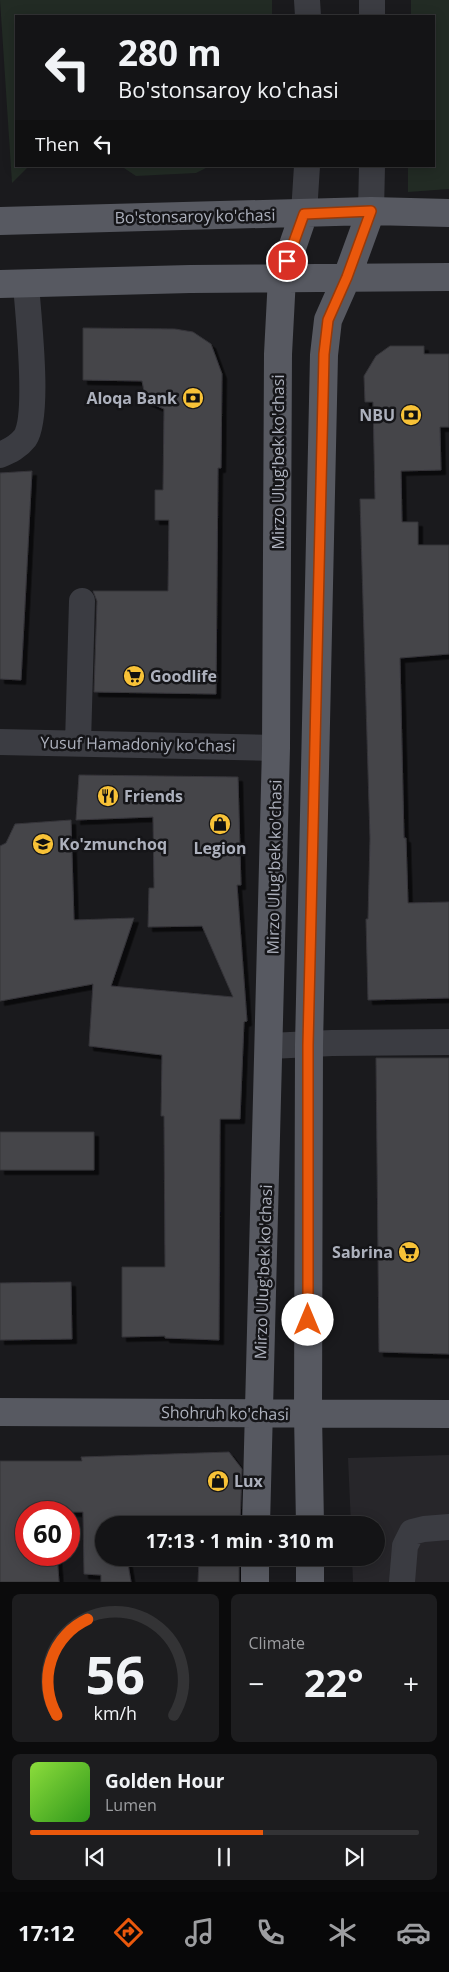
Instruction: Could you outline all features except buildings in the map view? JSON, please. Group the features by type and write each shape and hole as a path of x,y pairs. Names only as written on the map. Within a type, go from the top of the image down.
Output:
{"main road":[{"name":"Bo'stonsaroy ko'chasi","path":"0,222 371,211 449,213"},
{"path":"310,1516 308,1045 324,354 328,320 347,277 371,211"},
{"name":"Mirzo Ulug'bek ko'chasi","path":"256,1516 270,1046 276,748 278,354 282,277 304,214"},
{"path":"13,284 282,277 449,277"},
{"name":"Shohruh ko'chasi","path":"0,1412 449,1414"},
{"path":"255,1566 255,1582"},
{"path":"310,1566 310,1582"}],"street":[{"path":"307,0 308,15"},
{"path":"372,0 372,15"},
{"path":"304,214 307,167"},
{"path":"371,211 372,167"},
{"path":"0,455 16,448 26,436 31,417 32,393 13,284"},
{"path":"78,744 82,601"},
{"name":"Yusuf Hamadoniy ko'chasi","path":"0,742 276,748"},
{"path":"270,1046 449,1042"},
{"path":"402,1582 405,1546 412,1532 449,1527"}],"shaded area":[{"path":"0,0 272,0 272,15 15,15 15,167 28,167 12,183"},
{"path":"411,0 449,0 449,189 408,192 408,167 435,167 435,15 411,15"},
{"path":"122,167 208,167 196,173 136,176"},
{"path":"449,1455 449,1582 353,1582 352,1566 385,1566 385,1516 351,1516 348,1458"}],"place":[{"name":"Aloqa Bank","path":"193,398"},
{"name":"NBU","path":"411,415"},
{"name":"Goodlife","path":"134,676"},
{"name":"Friends","path":"108,796"},
{"name":"Legion","path":"220,824"},
{"name":"Ko'zmunchoq","path":"43,844"},
{"name":"Sabrina","path":"409,1252"},
{"name":"Lux","path":"218,1481"}],"route":[{"path":"287,261 304,214 371,211 347,277 328,320 324,354 308,1045 308,1320"}]}
